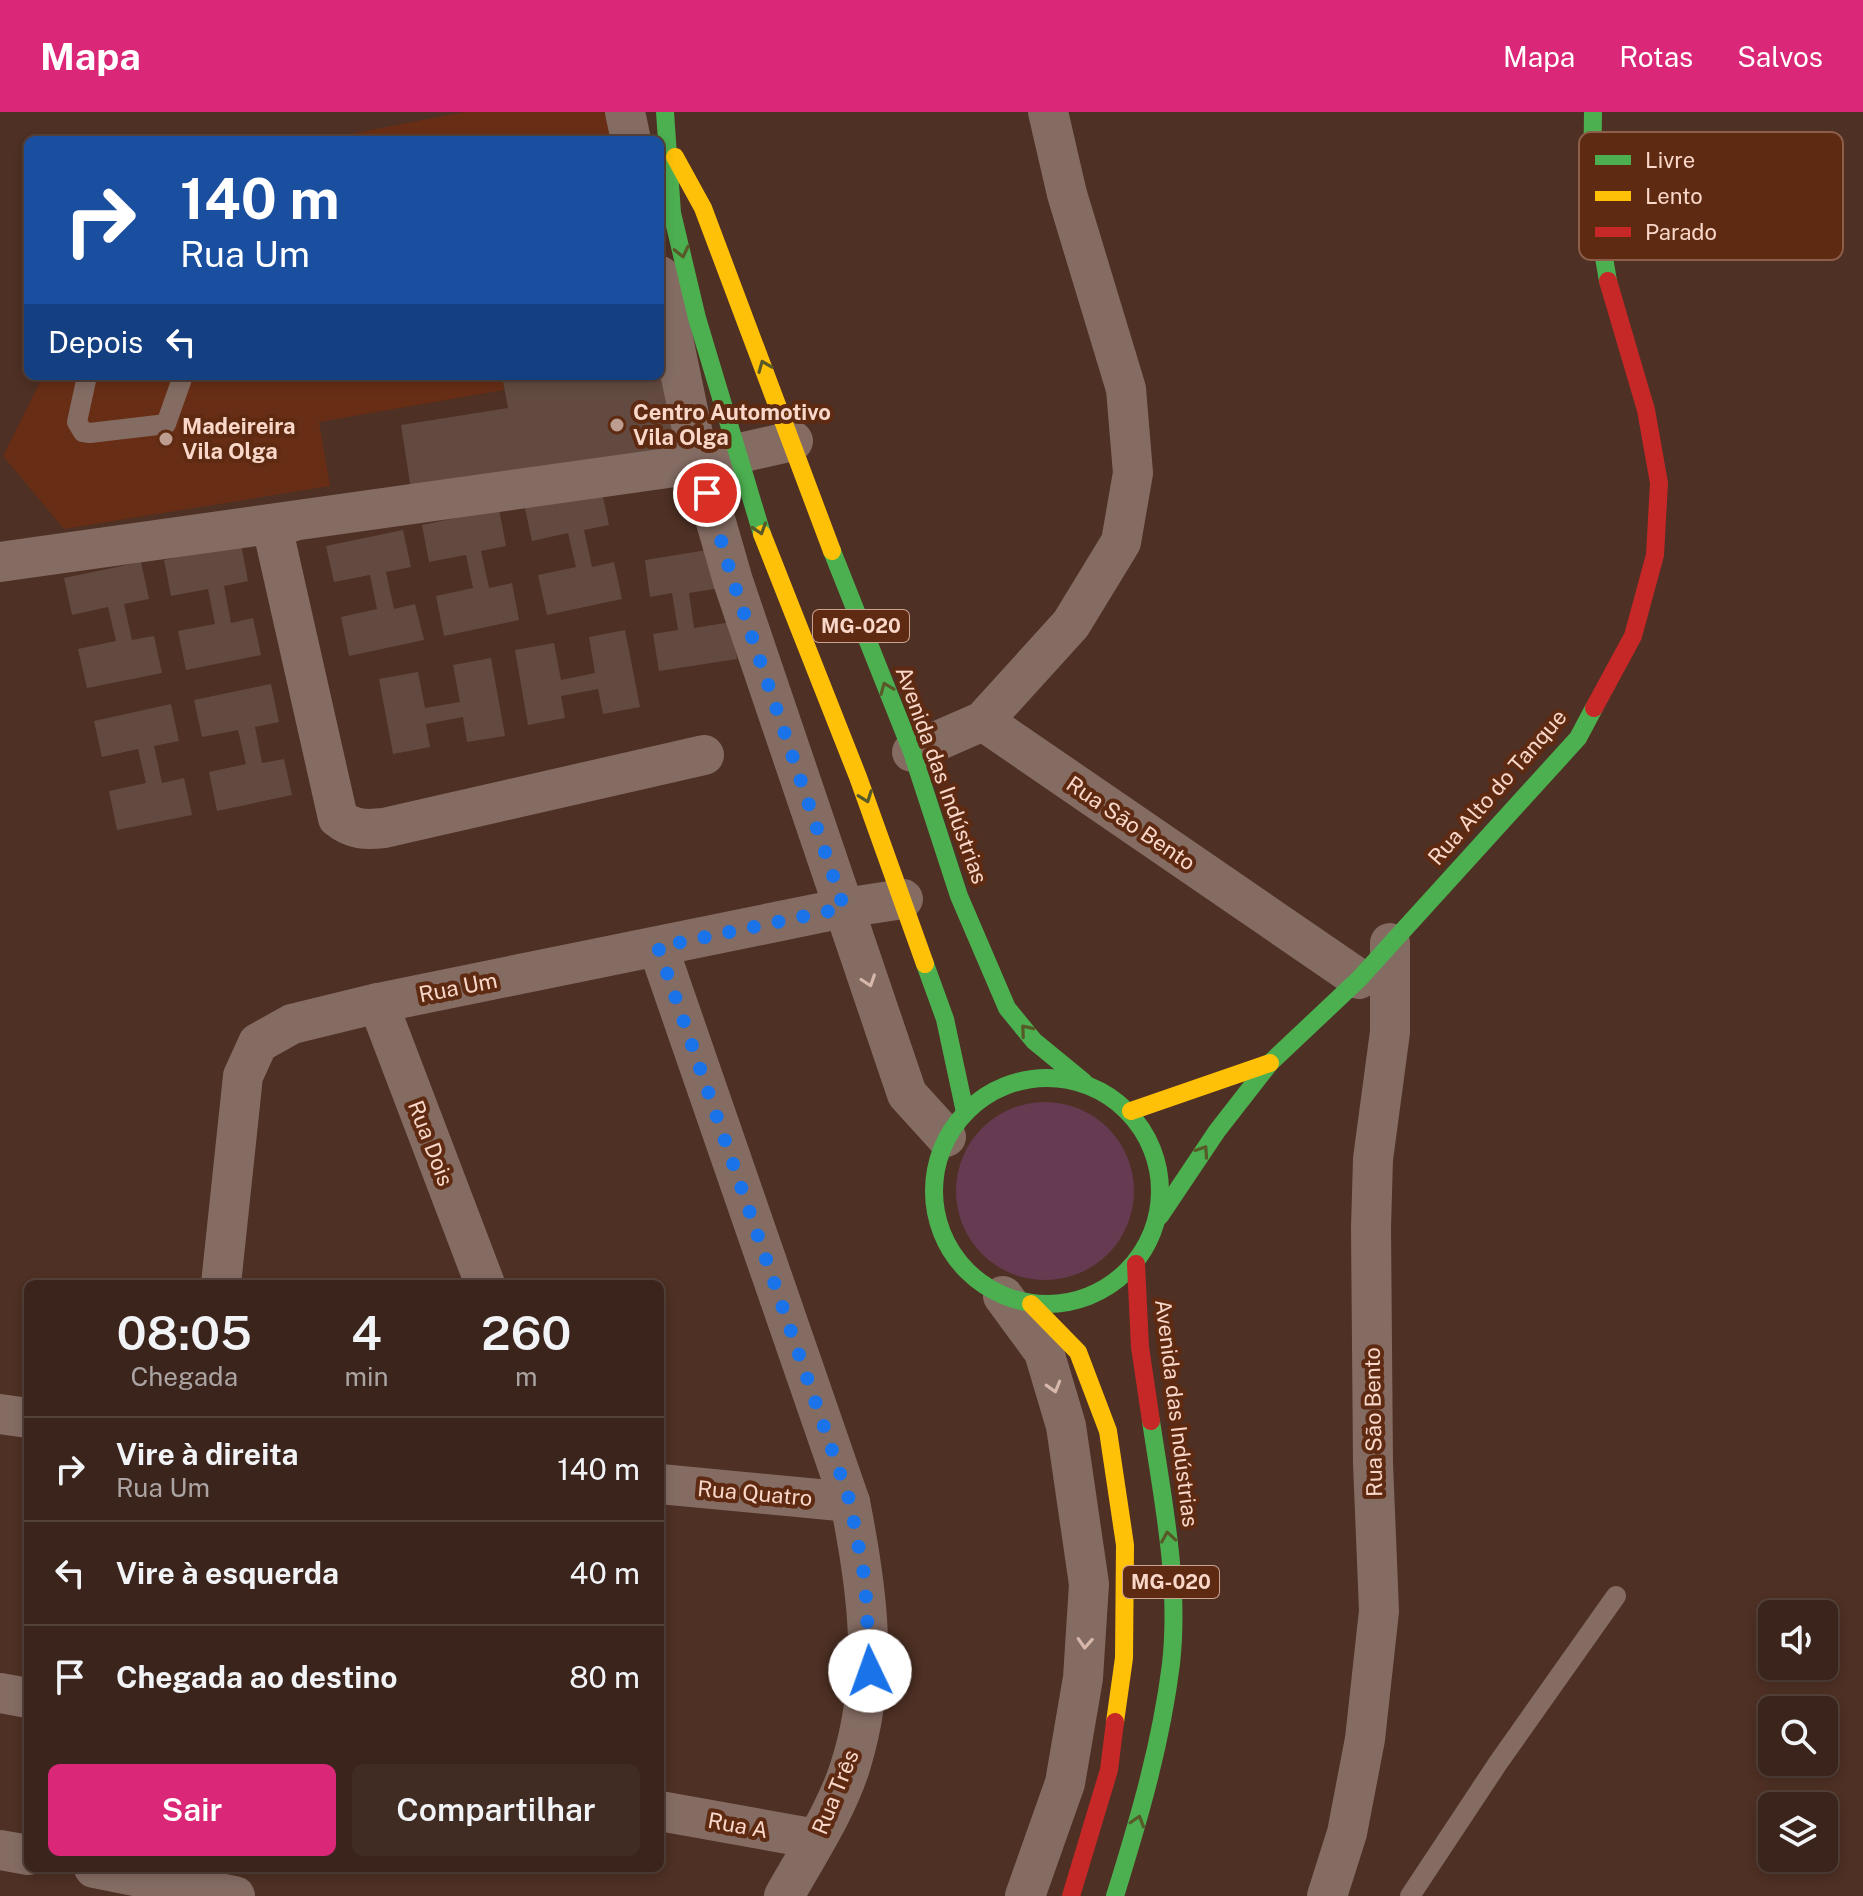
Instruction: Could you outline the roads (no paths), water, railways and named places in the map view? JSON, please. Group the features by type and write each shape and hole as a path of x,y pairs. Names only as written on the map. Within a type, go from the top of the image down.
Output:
{"main road":[{"name":"Rua Alto do Tanque","path":"1593,112 1593,132"},
{"name":"Avenida das Indústrias","path":"664,149 703,208 832,551 912,752 959,896 1007,1008 1034,1041 1084,1082"},
{"name":"MG-020","path":"666,214 697,318 717,458 773,568 858,777 945,1019 955,1124 933,1182 939,1229 964,1269 1017,1300 1078,1352 1108,1431 1125,1545 1124,1658 1109,1770 1071,1896"},
{"name":"Rua Alto do Tanque","path":"1160,1216 1217,1131 1270,1063 1359,979 1578,738 1633,636 1655,555 1659,483 1646,410 1603,260"},
{"name":"Rua Alto do Tanque","path":"1131,1111 1270,1063"},
{"name":"MG-020","path":"955,1124 1000,1087 1042,1076 1084,1082 1131,1111 1159,1160 1160,1216 1136,1264 1106,1289 1070,1303 1017,1300"},
{"name":"Avenida das Indústrias","path":"1115,1896 1152,1776 1171,1662 1171,1552 1140,1347 1136,1264"}],"street":[{"path":"625,112 655,136"},
{"path":"912,752 983,721 1071,624 1121,542 1133,473 1126,389 1067,194 1048,112"},
{"path":"664,289 717,458 733,581 907,1094 955,1124"},
{"path":"0,562 717,458 793,441"},
{"path":"292,522 272,526 338,818 347,825 356,829 384,828 704,755"},
{"name":"Rua São Bento","path":"983,721 1359,979"},
{"name":"Rua Um","path":"221,1280 243,1076 258,1043 292,1024 378,1003 844,908 903,899"},
{"name":"Rua São Bento","path":"1327,1896 1347,1833 1359,1770 1379,1611 1373,1463 1371,1228 1373,1159 1390,1032 1390,943"},
{"name":"Rua Três","path":"658,947 850,1502 865,1580 870,1671 851,1765 816,1839 784,1896"},
{"name":"Rua Dois","path":"378,1003 483,1280"},
{"path":"1017,1300 1044,1352 1066,1426 1089,1584 1083,1678 1065,1783 1025,1896"},
{"path":"0,1414 24,1417"},
{"name":"Rua Quatro","path":"664,1484 850,1502"},
{"path":"0,1693 24,1697"},
{"name":"Rua A","path":"664,1812 816,1839"},
{"path":"0,1850 24,1854"},
{"path":"114,1872 235,1896"}],"lane":[{"path":"86,380 77,422 83,432 90,433 166,424 182,380"},
{"path":"1410,1896 1498,1763 1616,1596"}],"place":[{"name":"Centro Automotivo Vila Olga","path":"617,425"},
{"name":"Madeireira Vila Olga","path":"166,439"}]}
